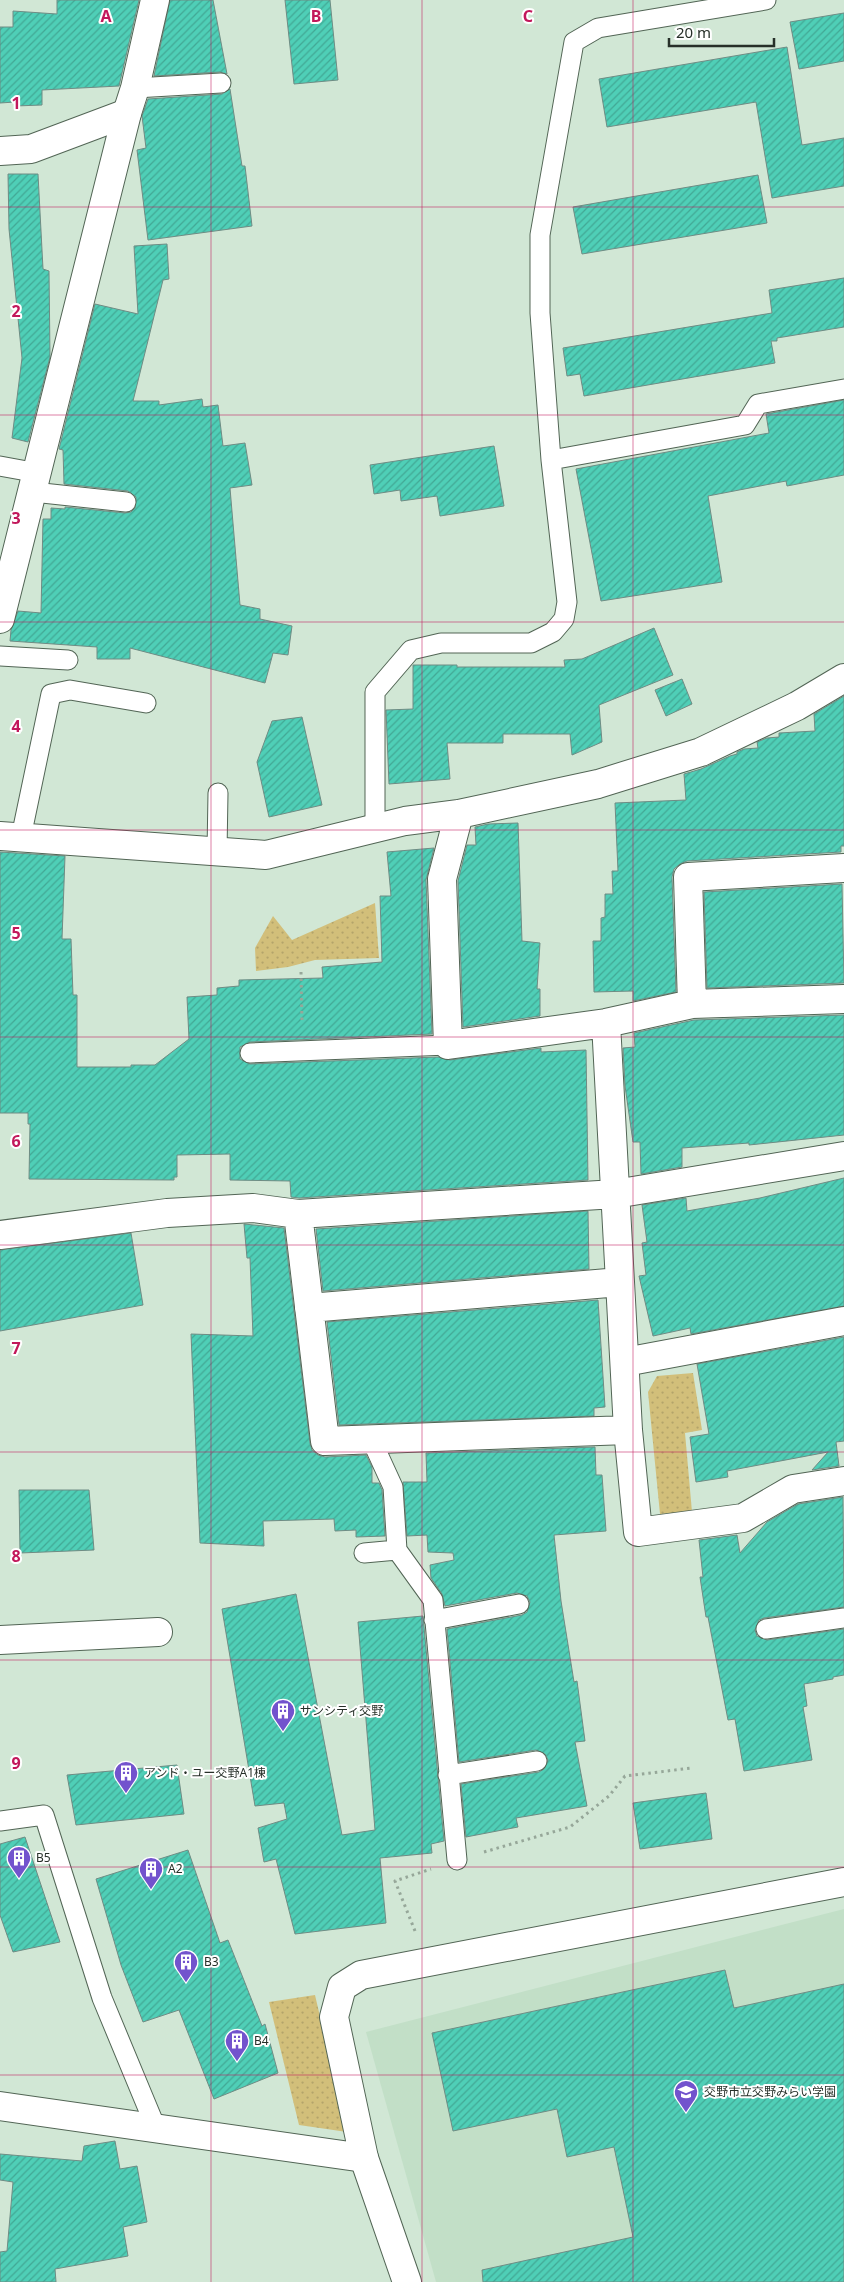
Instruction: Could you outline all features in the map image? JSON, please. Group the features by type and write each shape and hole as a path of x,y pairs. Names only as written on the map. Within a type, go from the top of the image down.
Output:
{"street":[{"path":"1,614 155,0"},
{"path":"0,151 31,149 131,101"},
{"path":"11,836 266,855 405,821 460,814 598,784 701,752 797,706 844,678"},
{"path":"460,814 442,879 448,1045 606,1023 692,1004 844,999"},
{"path":"692,1004 688,877 844,868"},
{"path":"606,1023 628,1430 638,1532 743,1518 793,1489 844,1481"},
{"path":"0,1235 167,1213 253,1208 298,1214 615,1194 844,1156"},
{"path":"299,1222 325,1441 628,1430"},
{"path":"309,1308 620,1282"},
{"path":"625,1362 844,1321"},
{"path":"0,1640 158,1632"},
{"path":"407,2282 364,2158 334,2017 342,1987 361,1975 844,1882"},
{"path":"0,2106 364,2158"}],"lane":[{"path":"375,829 375,692 411,650 441,643 531,642 553,632 564,619 567,602 551,460 540,313 540,235 574,42 598,28 766,0"},
{"path":"131,101 221,83"},
{"path":"551,460 745,425 758,404 844,389"},
{"path":"0,466 35,482 126,502"},
{"path":"0,656 68,660"},
{"path":"11,836 51,694 70,690 146,703"},
{"path":"217,852 218,793"},
{"path":"250,1053 448,1045"},
{"path":"371,1440 394,1487 397,1550 432,1600 457,1860"},
{"path":"364,1553 397,1550"},
{"path":"434,1620 519,1604"},
{"path":"766,1629 844,1618"},
{"path":"448,1775 536,1761"},
{"path":"0,1821 44,1815 102,1998 156,2128"}],"path":[{"path":"300,972 302,1051"},
{"path":"428,1962 395,1881 570,1826 609,1796 625,1776 692,1768"}],"shaded area":[{"path":"375,903 379,958 315,960 288,967 256,971 255,948 273,916 292,940"},
{"path":"693,1373 702,1430 685,1433 692,1512 660,1514 648,1392 657,1376"},
{"name":"交野市立交野みらい学園","path":"844,1909 844,2282 436,2282 366,2032"},
{"path":"315,1995 347,2132 299,2125 269,2002"}],"building":[{"path":"57,0 139,0 119,86 42,90 42,105 15,106 15,102 0,103 0,27 13,27 13,11 57,14"},
{"path":"170,0 213,0 227,74 220,72 154,76"},
{"path":"285,0 330,0 338,80 294,84"},
{"path":"844,13 844,61 799,69 790,22"},
{"path":"787,47 802,145 844,138 844,186 772,198 756,102 607,127 599,79"},
{"path":"230,89 242,166 245,166 252,226 148,240 137,150 146,148 142,116 148,99 222,94"},
{"path":"8,174 38,174 43,269 49,271 50,357 28,442 12,438 22,358 9,229"},
{"path":"758,175 767,223 582,254 573,207"},
{"path":"167,244 169,279 163,280 133,401 159,401 159,405 202,399 203,407 218,405 223,446 245,443 252,485 230,488 240,605 260,609 260,619 292,626 288,655 273,653 265,683 130,648 130,659 97,659 97,647 10,641 11,630 18,611 41,613 43,519 51,519 51,508 65,509 65,507 125,513 131,512 135,508 136,497 128,491 64,484 63,450 59,449 95,304 138,314 134,246"},
{"path":"844,278 844,327 777,338 777,341 771,341 775,363 584,396 580,374 567,376 563,348 772,313 769,290"},
{"path":"844,400 844,475 787,486 786,481 708,496 722,582 601,601 576,469 769,433 766,414"},
{"path":"494,446 504,506 440,516 437,496 401,501 400,490 374,494 370,465"},
{"path":"654,628 673,675 599,705 602,742 572,755 570,734 503,734 503,743 447,743 450,779 389,784 386,710 413,709 413,665 565,667 564,660 582,659"},
{"path":"682,679 692,704 666,716 655,690"},
{"path":"844,696 844,846 841,846 841,852 687,861 680,864 674,869 672,877 676,992 633,1001 633,991 594,992 593,941 601,941 601,918 605,917 605,894 613,894 612,871 618,871 615,803 686,800 684,774 737,754 737,752 744,749 758,748 757,742 767,738 779,737 779,733 815,731 814,714"},
{"path":"302,717 322,805 269,817 257,762 272,721"},
{"path":"518,823 522,941 540,943 537,989 540,989 540,1016 463,1027 458,881 467,845 476,845 475,827 488,824"},
{"path":"434,848 426,880 432,1034 250,1042 240,1047 240,1059 250,1064 438,1057 450,1060 541,1048 541,1052 586,1050 588,1180 299,1198 291,1197 290,1181 230,1180 230,1154 177,1155 177,1177 174,1177 174,1180 29,1179 30,1124 28,1124 28,1113 0,1113 0,852 65,856 62,939 71,939 73,995 77,995 77,1067 131,1067 131,1065 155,1065 189,1039 187,997 217,995 217,988 239,986 239,980 323,978 322,967 382,962 380,896 391,896 387,852"},
{"path":"842,884 844,983 707,988 704,892"},
{"path":"844,1015 844,1135 749,1145 749,1143 682,1148 682,1167 641,1174 640,1142 633,1142 625,1086 623,1048 635,1047 634,1033 694,1020"},
{"path":"844,1178 844,1306 691,1334 690,1328 653,1336 639,1276 646,1275 642,1243 647,1242 642,1205 686,1198 687,1211 760,1198"},
{"path":"588,1211 589,1269 323,1291 316,1229"},
{"path":"244,1224 284,1228 312,1450 318,1455 325,1457 366,1455 372,1467 372,1483 379,1483 382,1490 385,1536 356,1537 356,1530 335,1531 334,1519 263,1521 264,1546 200,1543 191,1334 253,1336 250,1258 247,1258"},
{"path":"131,1233 143,1305 0,1331 0,1250"},
{"path":"598,1300 605,1407 594,1408 594,1416 339,1425 327,1322"},
{"path":"844,1337 844,1441 836,1442 839,1466 812,1470 828,1452 727,1471 728,1477 696,1482 690,1437 709,1434 697,1364"},
{"path":"595,1447 596,1475 602,1475 606,1531 554,1535 561,1601 574,1682 577,1681 585,1741 575,1742 587,1806 516,1818 518,1827 466,1837 461,1784 539,1772 544,1769 548,1760 545,1754 536,1750 459,1762 447,1629 522,1615 527,1612 530,1602 527,1596 517,1593 445,1606 442,1594 431,1578 430,1565 454,1560 453,1553 428,1552 427,1535 407,1536 403,1482 427,1482 426,1453"},
{"path":"19,1490 89,1490 94,1550 20,1553"},
{"path":"843,1497 844,1607 764,1618 759,1620 755,1630 757,1636 767,1640 844,1629 844,1675 804,1684 807,1706 803,1707 812,1760 744,1771 735,1719 728,1720 708,1617 706,1617 700,1577 703,1577 699,1540 737,1535 740,1553 767,1522 798,1504"},
{"name":"サンシティ交野","path":"296,1594 342,1835 375,1830 358,1622 423,1616 444,1841 431,1844 432,1853 380,1858 386,1923 295,1934 276,1859 264,1862 258,1828 287,1819 284,1803 255,1806 222,1609"},
{"name":"アンド・ユー交野A1棟","path":"177,1765 184,1814 76,1825 67,1775"},
{"path":"706,1793 712,1839 640,1849 633,1803"},
{"name":"B5","path":"25,1837 60,1942 13,1952 0,1915 0,1844"},
{"path":"188,1850 220,1943 228,1940 262,2026 265,2024 278,2073 214,2099 179,2010 143,2022 121,1965 96,1879"},
{"name":"交野市立交野みらい学園","path":"725,1970 734,2008 844,1984 844,2282 483,2282 482,2270 633,2237 614,2147 567,2157 557,2109 453,2131 432,2033"},
{"path":"115,2141 120,2169 137,2166 147,2222 123,2227 128,2256 55,2269 56,2282 0,2282 0,2252 7,2251 13,2182 0,2180 0,2154 82,2161 84,2146"}],"place":[{"name":"サンシティ交野","path":"283,1732"},
{"name":"アンド・ユー交野A1棟","path":"126,1794"},
{"name":"B5","path":"19,1879"},
{"name":"A2","path":"151,1890"},
{"name":"B3","path":"186,1983"},
{"name":"B4","path":"237,2062"},
{"name":"交野市立交野みらい学園","path":"686,2113"}]}
